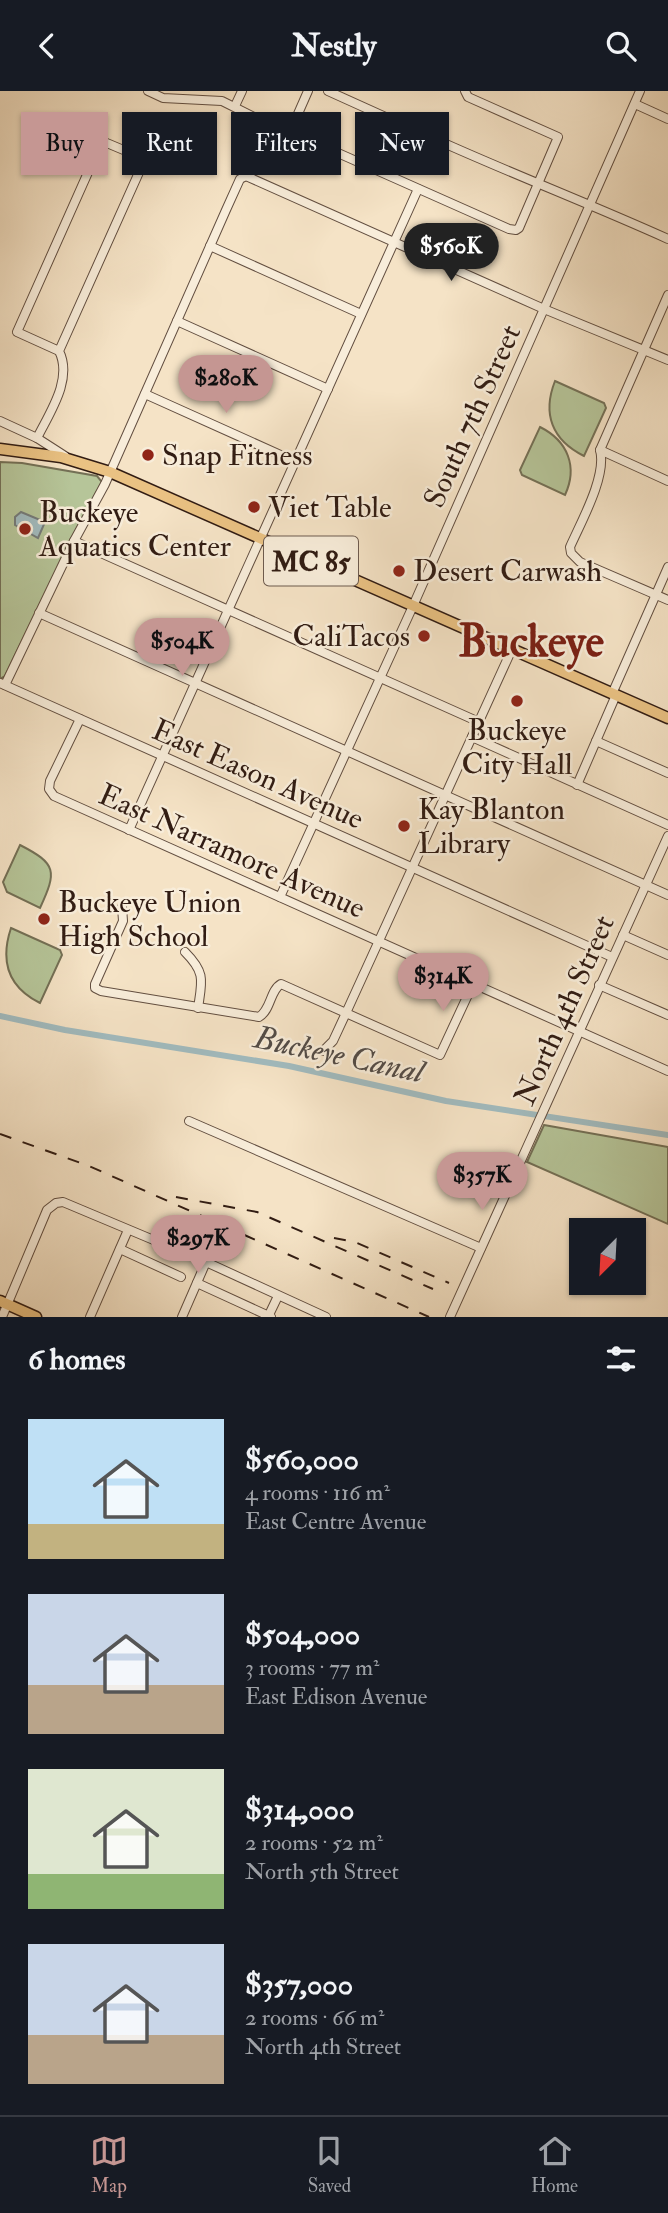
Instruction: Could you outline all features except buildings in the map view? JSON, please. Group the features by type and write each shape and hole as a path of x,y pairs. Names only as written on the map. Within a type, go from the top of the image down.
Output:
{"main road":[{"name":"MC 85","path":"0,449 71,459 110,472 668,718"},
{"path":"4,1303 36,1317"}],"street":[{"path":"148,91 163,98 211,99 246,112"},
{"path":"235,106 242,91"},
{"path":"299,112 308,91"},
{"path":"328,91 374,112"},
{"name":"South 7th Street","path":"280,897 414,606 640,91"},
{"path":"341,155 516,230 558,137 465,93"},
{"path":"635,104 668,119"},
{"path":"37,438 64,379 65,363 60,351 17,332 102,141 145,159 60,351"},
{"path":"449,144 668,239"},
{"path":"2,684 110,472 240,179 246,176 544,309 668,360"},
{"path":"129,830 418,189"},
{"path":"210,246 361,314"},
{"path":"668,295 600,450 602,459 597,484 570,547 570,553 580,562 668,600"},
{"path":"177,321 328,389"},
{"path":"145,394 296,462"},
{"path":"0,421 37,438 71,459"},
{"path":"600,450 668,481"},
{"path":"74,541 479,722"},
{"path":"578,785 668,567"},
{"path":"39,613 668,895"},
{"path":"323,1051 333,1041 512,649"},
{"name":"East Eason Avenue","path":"2,684 612,957"},
{"name":"East Narramore Avenue","path":"80,719 50,781 49,789 54,796 668,1071"},
{"path":"471,737 668,825"},
{"path":"596,741 668,773"},
{"name":"North 4th Street","path":"450,1317 668,837"},
{"path":"122,907 123,921 97,978 95,988 101,991 261,1016 279,983 440,1055 472,984"},
{"path":"623,935 668,955"},
{"path":"185,953 195,961 201,973 198,1007"},
{"path":"599,985 668,1015"},
{"path":"189,1121 481,1248"},
{"path":"2,1317 4,1303 50,1206 56,1203 66,1203 206,1262 326,1317"},
{"path":"90,1317 128,1230"},
{"path":"120,1248 181,1277"},
{"path":"182,1317 206,1262"},
{"path":"197,1283 269,1317 278,1296"}],"green space":[{"path":"555,381 604,403 606,408 584,456 564,442 553,425 550,404"},
{"path":"540,427 558,440 568,456 571,475 565,495 522,475 520,470"},
{"path":"0,462 22,463 97,476 102,482 5,676 0,679"},
{"path":"20,845 41,858 50,870 49,885 40,908 7,892 3,882"},
{"path":"11,928 60,950 62,955 40,1003 20,989 9,972 6,951"},
{"path":"544,1125 668,1147 668,1224 527,1162"}],"water":[{"path":"21,512 45,522 38,538 15,525 15,517"}],"waterway":[{"name":"Buckeye Canal","path":"0,1016 65,1030 289,1066 446,1101 668,1135"}],"railway":[{"path":"0,1134 89,1166 429,1317"},
{"path":"176,1197 257,1212 433,1289"},
{"path":"334,1238 355,1242 449,1283"}],"place":[{"name":"Snap Fitness","path":"148,455"},
{"name":"Viet Table","path":"254,507"},
{"name":"Buckeye Aquatics Center","path":"25,529"},
{"name":"Desert Carwash","path":"399,571"},
{"name":"CaliTacos","path":"424,636"},
{"name":"Buckeye City Hall","path":"517,701"},
{"name":"Kay Blanton Library","path":"404,826"},
{"name":"Buckeye Union High School","path":"44,919"}],"district":[{"name":"Buckeye","path":"531,641"}]}
